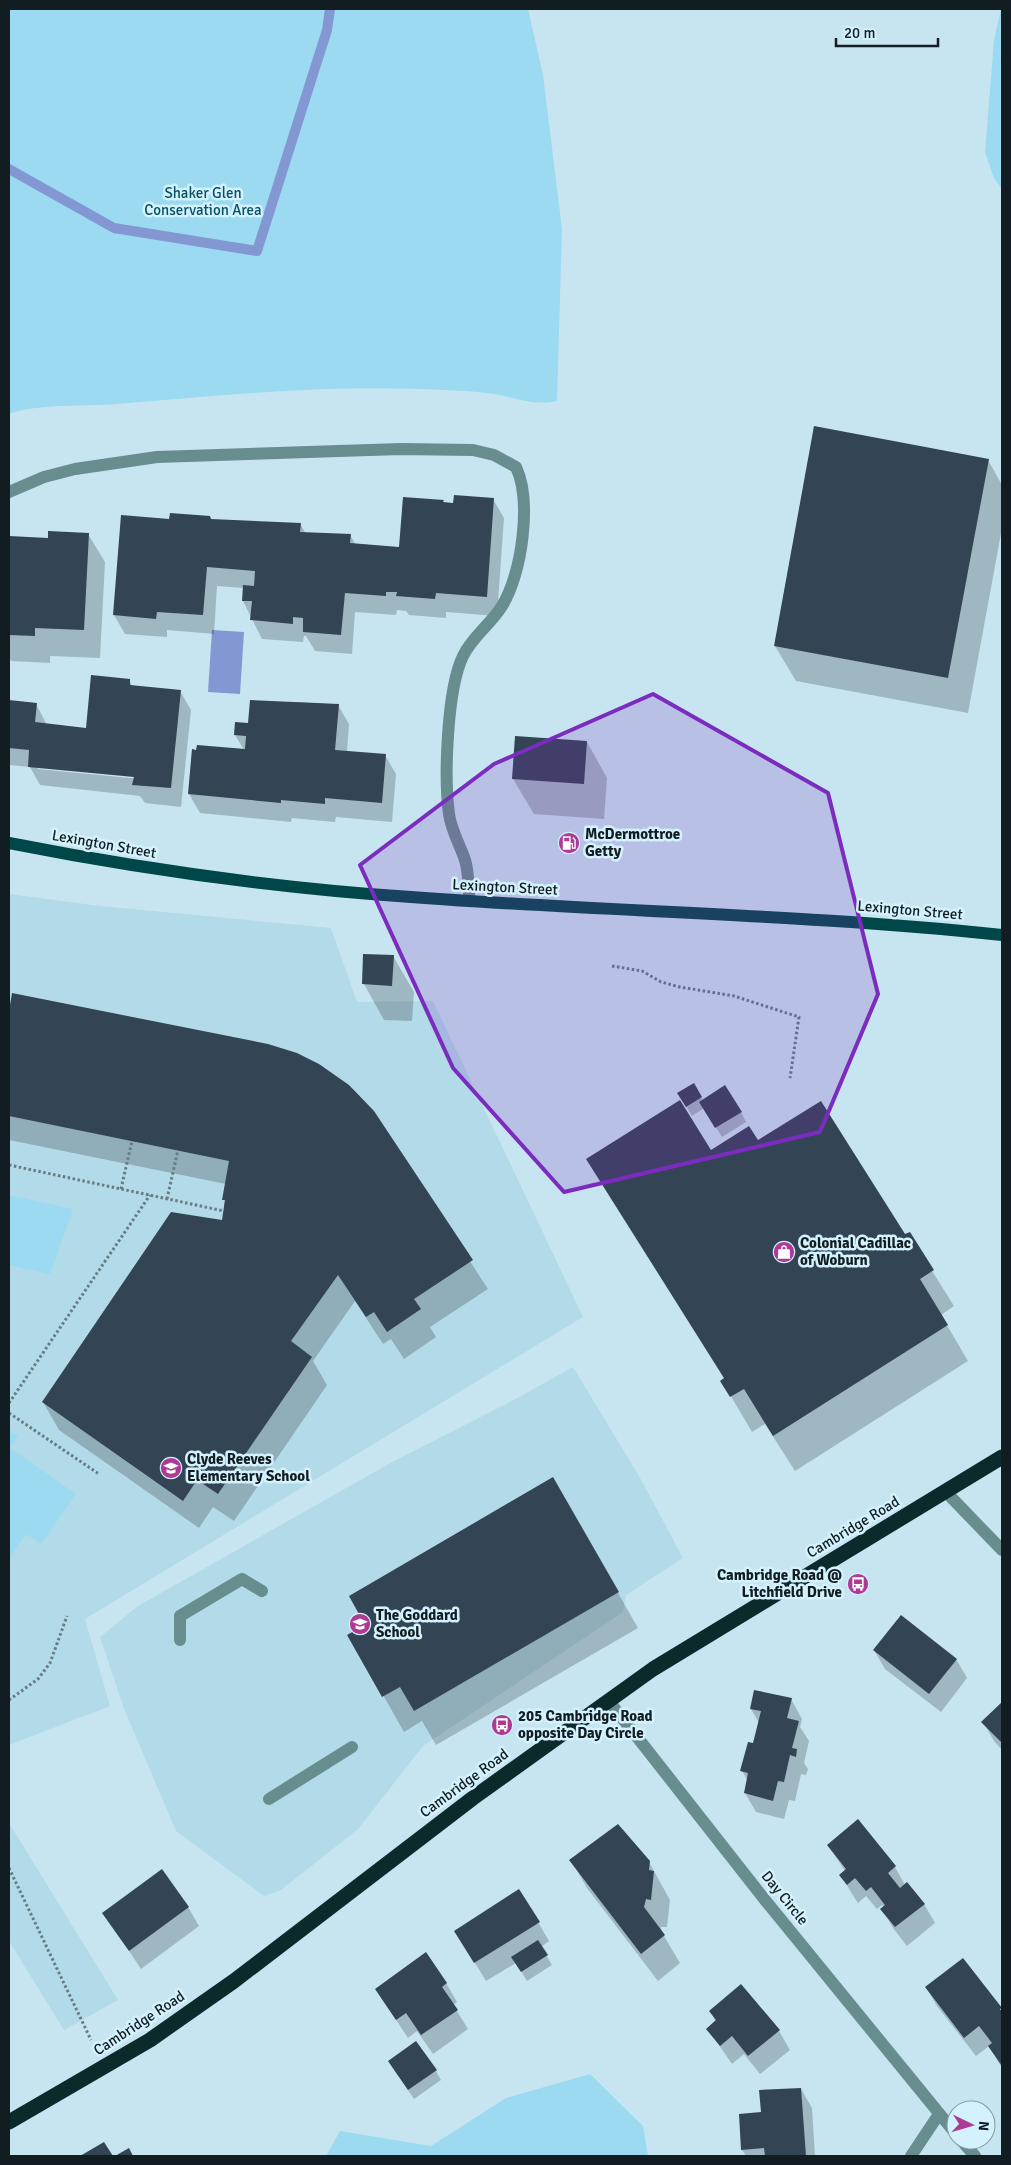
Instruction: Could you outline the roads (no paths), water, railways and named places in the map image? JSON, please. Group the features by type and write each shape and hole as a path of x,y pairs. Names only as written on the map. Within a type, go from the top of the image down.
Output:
{"highway":[{"name":"Cambridge Road","path":"9,2122 150,2040 234,1981 417,1839 653,1669 1002,1457"}],"main road":[{"name":"Lexington Street","path":"9,843 172,872 408,897 871,923 1002,935"}],"street":[{"path":"9,492 44,477 75,469 157,457 400,449 455,450 489,453 516,467 523,486 522,543 516,569 504,604 471,643 462,657 456,677 452,706 448,769 449,814 458,844 466,861 470,901"},
{"path":"946,1492 1002,1550"},
{"path":"180,1640 180,1616 242,1579 262,1590"},
{"name":"Day Circle","path":"608,1700 765,1900 946,2122"},
{"path":"269,1799 352,1747"},
{"path":"911,2156 939,2114"}],"waterway":[{"path":"9,169 114,228 257,251 327,30 330,9"}],"place":[{"name":"McDermottroe Getty","path":"569,843"},
{"name":"Colonial Cadillac of Woburn","path":"784,1252"},
{"name":"Clyde Reeves Elementary School","path":"171,1468"},
{"name":"Cambridge Road @ Litchfield Drive","path":"858,1584"},
{"name":"The Goddard School","path":"360,1624"},
{"name":"205 Cambridge Road opposite Day Circle","path":"502,1725"}],"park label":[{"name":"Shaker Glen Conservation Area","path":"203,202"}]}
